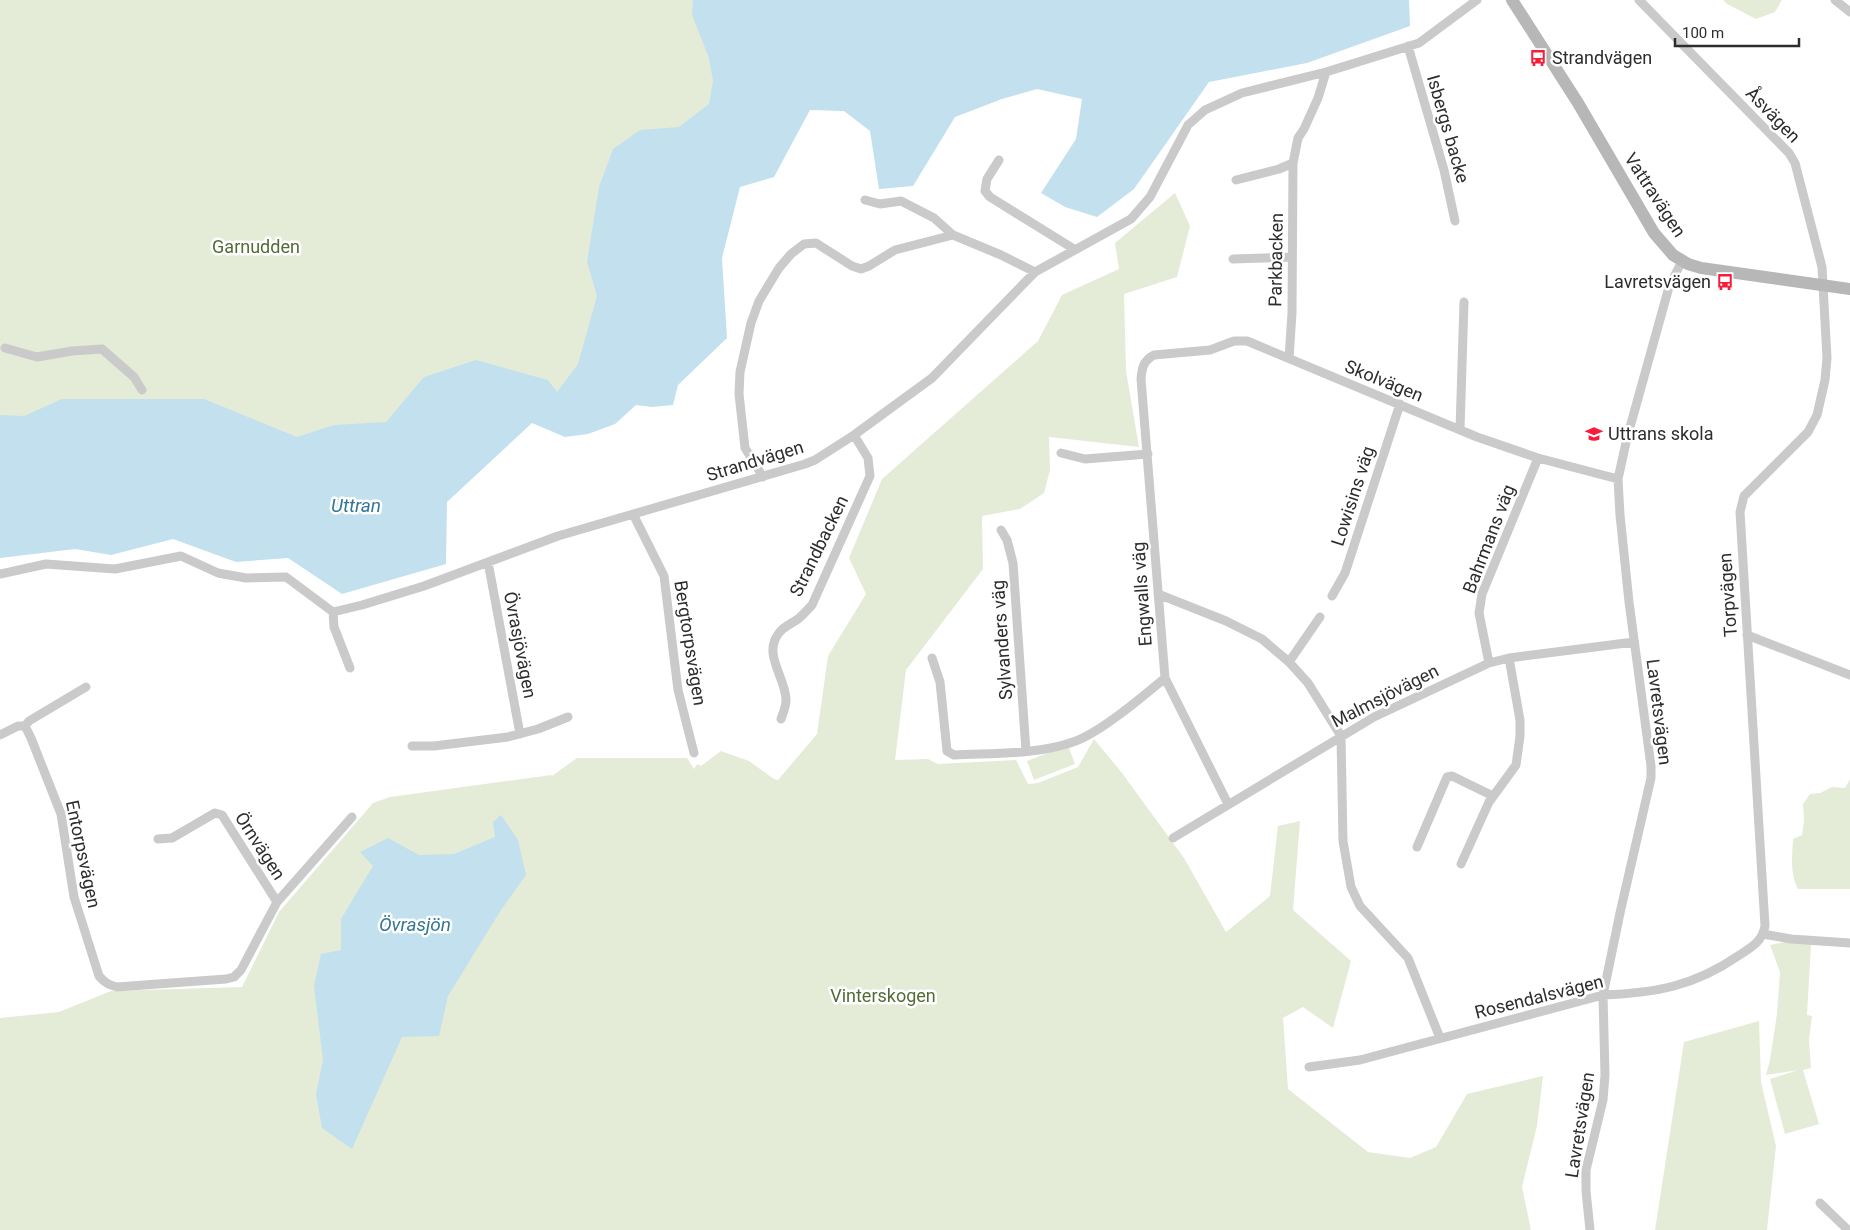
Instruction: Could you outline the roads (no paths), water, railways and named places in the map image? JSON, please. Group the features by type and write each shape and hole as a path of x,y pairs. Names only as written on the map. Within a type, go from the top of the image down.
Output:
{"street":[{"name":"Strandvägen","path":"333,612 424,586 558,536 763,477 815,460 854,435 932,378 1035,272 1124,223 1137,212 1150,198 1160,181 1188,125 1204,110 1242,93 1326,72 1419,43 1477,0"},
{"name":"Vattravägen","path":"1512,0 1665,247 1682,261 1701,268 1850,289"},
{"name":"Åsvägen","path":"1639,0 1789,153 1795,163 1818,248 1822,267 1822,285"},
{"path":"1835,0 1850,12"},
{"name":"Isbergs backe","path":"1408,46 1444,170 1455,221"},
{"name":"Parkbacken","path":"1289,358 1292,313 1293,163 1298,138 1318,98 1326,72"},
{"path":"999,160 987,179 985,191 990,197 1074,250"},
{"path":"1236,180 1293,163"},
{"path":"865,200 880,204 901,201 934,218 953,235 1001,255 1035,272"},
{"path":"763,477 745,448 739,394 740,372 759,301 779,268 791,254 804,244 816,243 852,266 861,269 895,250 953,235"},
{"path":"1234,259 1292,257"},
{"name":"Lavretsvägen","path":"1590,1230 1586,1170 1603,1100 1605,1075 1604,995 1620,913 1651,778 1634,642 1620,515 1618,479 1627,438 1669,287 1682,261"},
{"name":"Torpvägen","path":"1763,934 1765,926 1740,535 1741,505 1747,492 1808,432 1817,415 1827,358 1822,285"},
{"path":"1460,429 1464,302"},
{"name":"Skolvägen","path":"1142,366 1154,355 1210,350 1240,340 1254,343 1326,375 1477,437 1538,458 1618,479"},
{"path":"5,348 37,357 72,351 102,349 134,378 142,390"},
{"name":"Engwalls väg","path":"1142,366 1143,402 1165,678 1228,804"},
{"name":"Lowisins väg","path":"1332,596 1345,573 1400,404"},
{"name":"Strandbacken","path":"781,719 786,708 786,698 775,664 773,654 774,640 780,631 798,619 812,605 870,476 868,458 854,435"},
{"path":"1061,453 1085,460 1148,454"},
{"name":"Bahrmans väg","path":"1489,663 1479,613 1482,594 1538,458"},
{"name":"Bergtorpsvägen","path":"633,514 664,576 678,690 694,753"},
{"name":"Sylvanders väg","path":"1001,530 1007,540 1013,562 1026,751"},
{"path":"0,574 46,564 115,569 181,556 218,573 246,578 286,577 333,612 334,627 350,668"},
{"name":"Övrasjövägen","path":"488,562 520,734"},
{"path":"1158,594 1226,621 1262,639 1289,662 1308,683 1340,736 1343,842 1352,887 1360,906 1408,958 1440,1038"},
{"path":"1289,662 1320,617"},
{"path":"1747,635 1850,675"},
{"name":"Malmsjövägen","path":"1173,838 1340,736 1391,709 1489,663 1509,658 1634,642"},
{"path":"932,658 940,682 947,751 954,755 1054,748 1075,742 1098,729 1165,678"},
{"path":"1461,864 1493,796 1516,765 1520,720 1509,658"},
{"path":"0,735 18,726 25,726 29,721 86,686"},
{"path":"412,746 434,746 520,734 568,717"},
{"name":"Entorpsvägen","path":"25,726 35,746 61,814 74,897 99,976 105,983 117,986 214,981 234,977 241,970 277,902"},
{"path":"1417,847 1447,777 1452,776 1493,796"},
{"name":"Örnvägen","path":"158,839 172,838 215,813 222,815 277,902"},
{"path":"277,902 352,817"},
{"path":"1763,934 1850,943"},
{"name":"Rosendalsvägen","path":"1309,1067 1360,1060 1604,995 1672,988 1700,979 1718,970 1757,944 1763,934"},
{"path":"1820,1203 1848,1230"}],"water":[{"name":"Uttran","path":"693,0 1409,0 1410,26 1307,63 1209,82 1134,189 1097,217 1065,207 1041,193 1076,139 1082,99 1037,89 1002,99 955,117 913,186 879,189 870,131 844,111 810,110 774,177 740,187 722,258 727,338 678,385 673,405 652,407 636,405 615,424 588,434 565,437 532,423 447,502 446,564 342,594 288,558 236,562 173,539 111,555 75,549 0,558 0,415 24,416 62,399 204,399 297,437 334,425 386,422 424,377 476,360 548,380 557,392 578,364 597,296 587,262 599,187 613,149 640,130 679,127 709,104 713,81 709,58 692,15"},
{"name":"Övrasjön","path":"501,815 518,840 526,875 501,910 448,996 439,1036 402,1037 352,1149 322,1128 316,1094 323,1060 314,986 321,954 341,950 341,919 373,866 360,852 388,838 419,855 454,854 495,837 493,822"}],"place":[{"name":"Strandvägen","path":"1538,58"},
{"name":"Lavretsvägen","path":"1725,282"},
{"name":"Uttrans skola","path":"1594,434"}],"park label":[{"name":"Garnudden","path":"256,247"},
{"name":"Vinterskogen","path":"883,996"}]}
